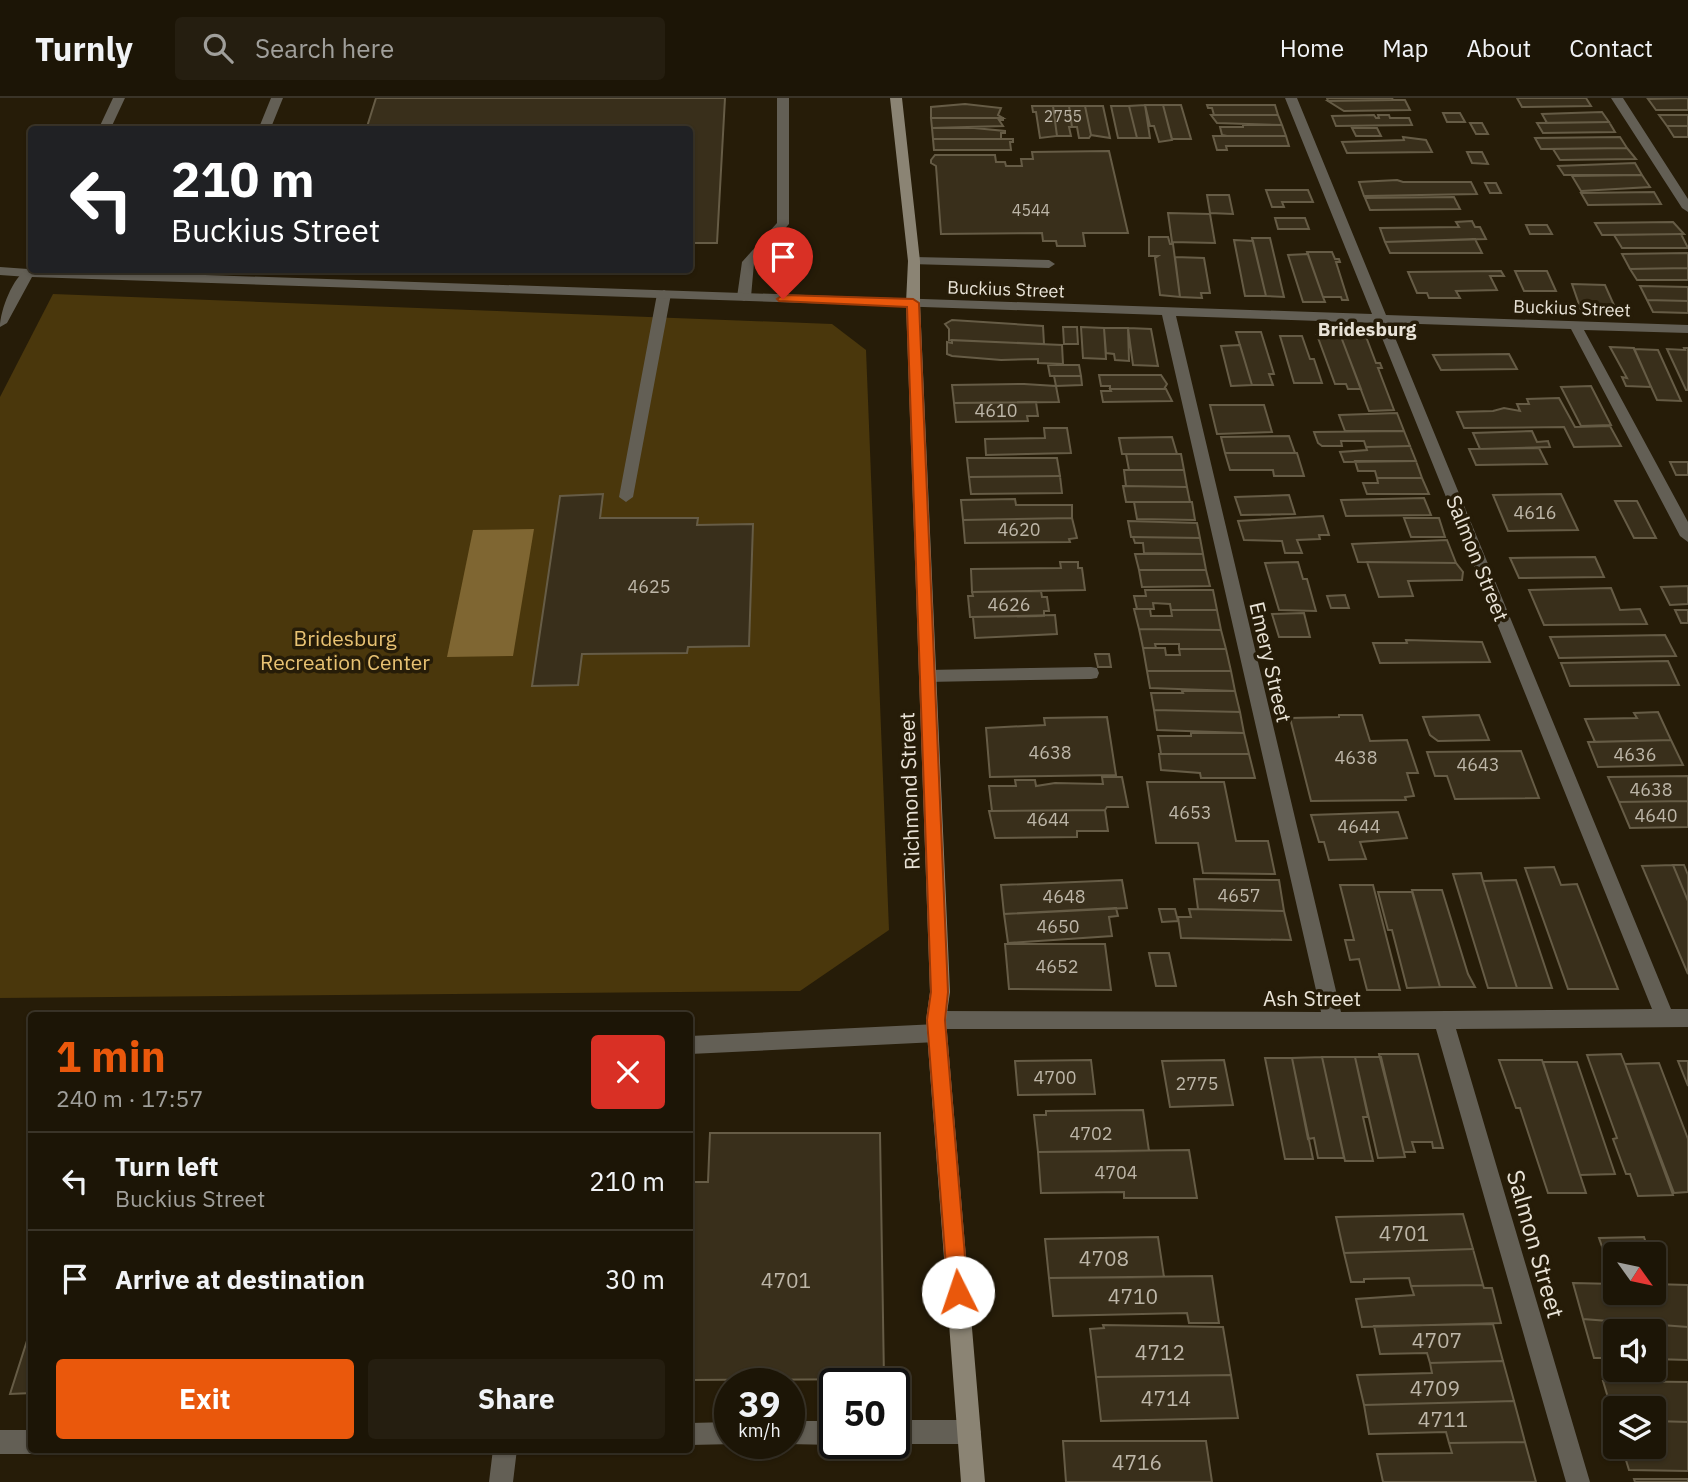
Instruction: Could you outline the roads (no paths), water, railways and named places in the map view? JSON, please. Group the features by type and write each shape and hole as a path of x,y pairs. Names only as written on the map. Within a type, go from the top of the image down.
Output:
{"main road":[{"name":"Richmond Street","path":"896,98 914,261 913,303 940,992 937,1027 973,1482"}],"street":[{"path":"106,126 119,98"},
{"path":"266,126 276,98"},
{"path":"744,297 748,262 783,224 783,98"},
{"name":"Salmon Street","path":"1291,98 1665,1018"},
{"path":"1617,98 1688,208"},
{"path":"914,261 1049,264"},
{"name":"Buckius Street","path":"0,271 28,273"},
{"path":"0,323 29,273"},
{"name":"Buckius Street","path":"29,273 1688,329"},
{"path":"626,497 664,294"},
{"name":"Emery Street","path":"1168,311 1333,1021"},
{"path":"1575,325 1688,536"},
{"path":"927,676 1091,673"},
{"name":"Ash Street","path":"693,1045 937,1027 1688,1018"},
{"name":"Salmon Street","path":"1443,1020 1578,1482"},
{"path":"910,1432 970,1432"},
{"path":"693,1434 714,1434"},
{"path":"0,1442 28,1441"},
{"path":"501,1482 505,1453"}],"district":[{"name":"Bridesburg","path":"1367,329"}],"park label":[{"name":"Bridesburg Recreation Center","path":"345,650"}]}
